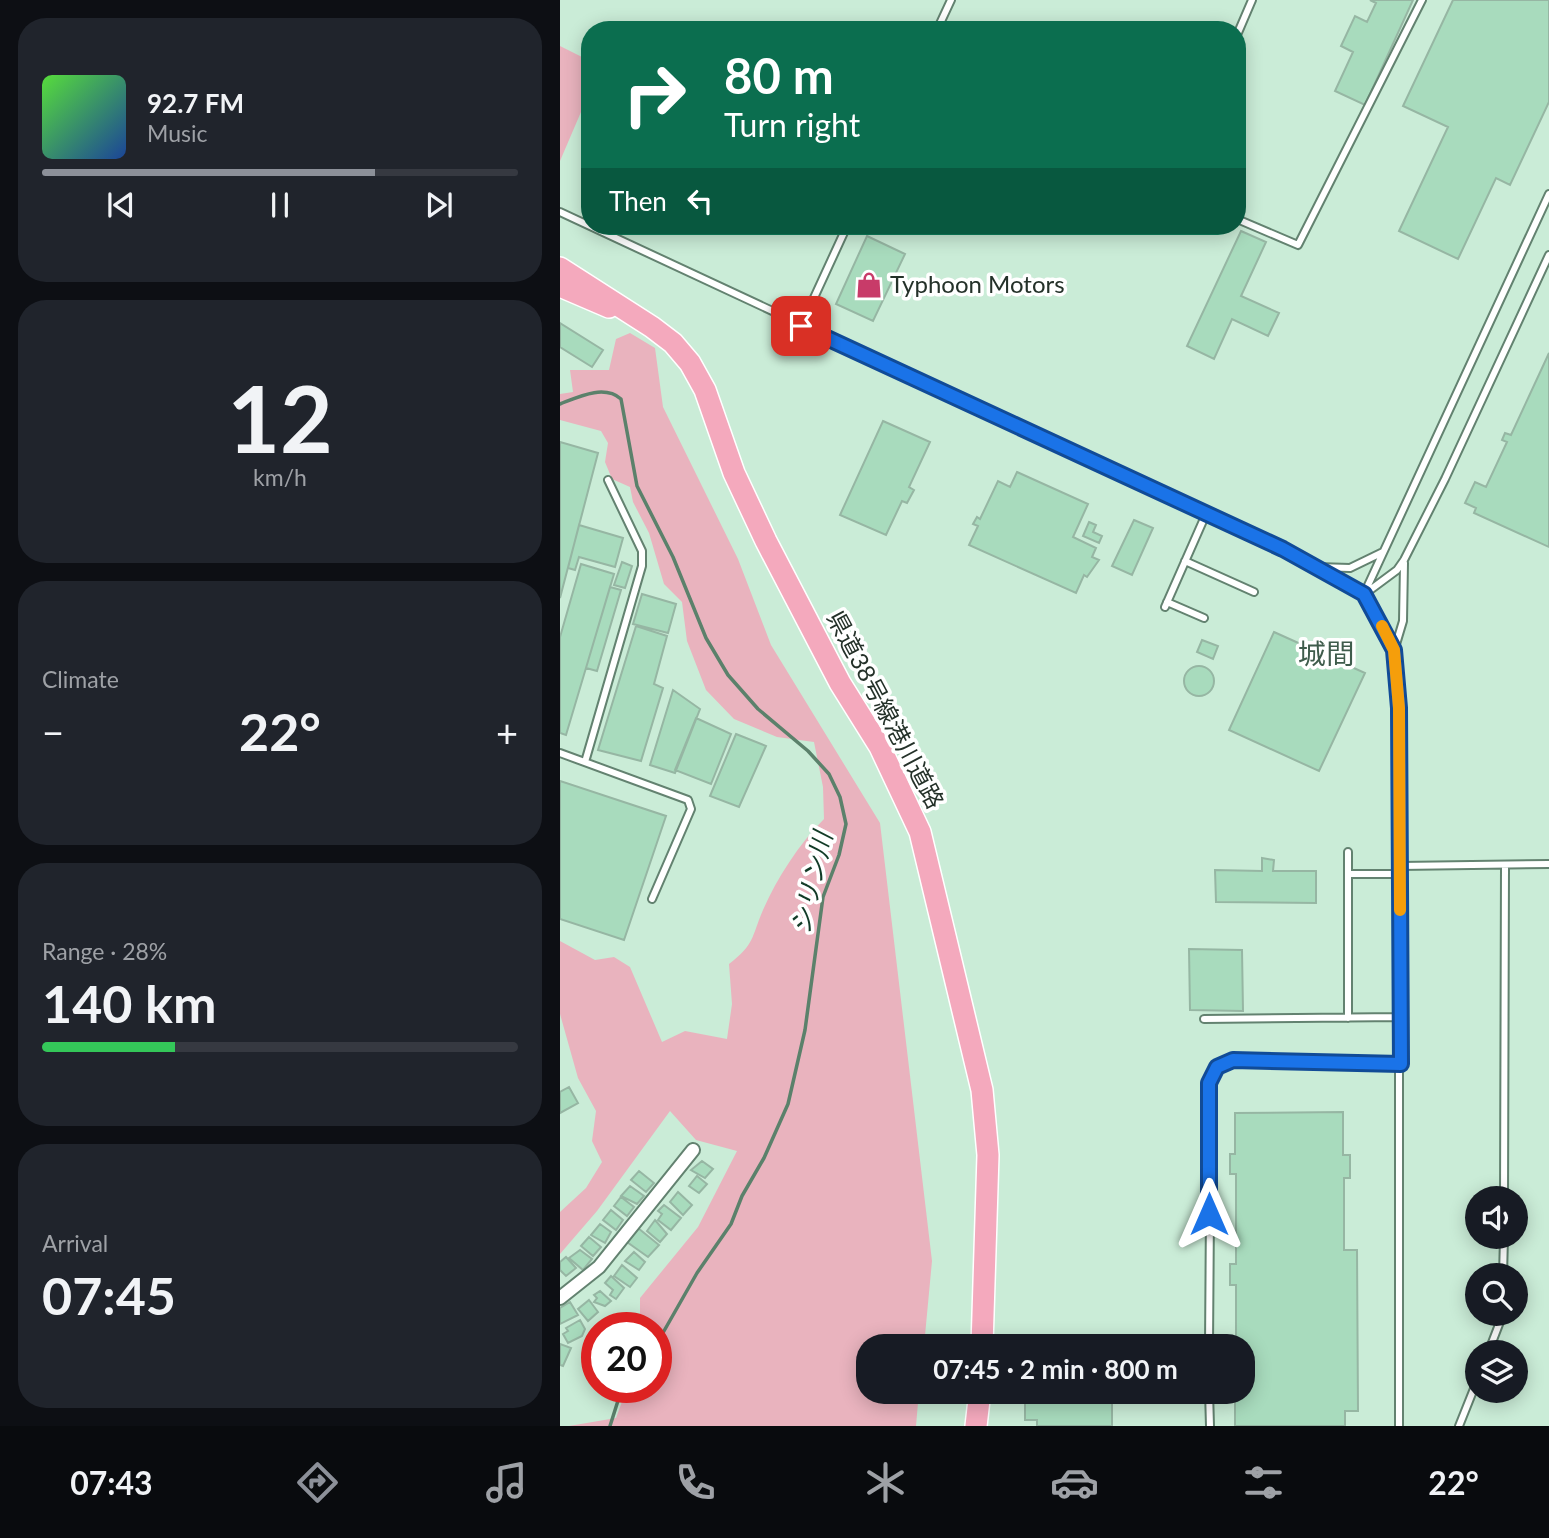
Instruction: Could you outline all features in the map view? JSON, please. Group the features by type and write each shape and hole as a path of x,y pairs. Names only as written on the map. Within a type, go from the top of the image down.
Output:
{"main road":[{"name":"県道38号線港川道路","path":"560,268 631,313 673,344 699,377 755,517 840,683 880,747 920,832 982,1090 988,1154 982,1334"},
{"name":"県道38号線港川道路","path":"560,286 589,301 631,313"},
{"path":"976,1426 979,1404"}],"street":[{"path":"560,1298 599,1267 694,1150"}],"lane":[{"path":"941,21 951,0"},
{"path":"1243,21 1252,0"},
{"path":"1246,223 1298,245 1422,0"},
{"path":"1364,594 1549,194"},
{"path":"560,212 581,222"},
{"path":"609,235 1316,567 1364,594 1394,650"},
{"path":"801,326 843,235"},
{"path":"1364,594 1397,570 1404,560 1445,480 1549,255"},
{"path":"584,762 642,566 642,551 608,480"},
{"path":"1204,618 1166,605 1206,514"},
{"path":"1316,567 1350,568 1362,565 1384,551"},
{"path":"1399,1426 1401,1017 1399,708 1394,650 1403,621 1404,560"},
{"path":"1185,561 1254,592"},
{"path":"560,753 688,800 691,809 652,900"},
{"path":"1348,852 1348,1018"},
{"path":"1348,874 1549,864"},
{"path":"1504,1186 1505,865"},
{"path":"1203,1019 1401,1017"},
{"path":"1209,1334 1211,1074 1217,1067 1233,1060 1401,1064"},
{"path":"1459,1426 1468,1403"},
{"path":"1209,1404 1210,1426"}],"shaded area":[{"path":"560,46 581,56 581,112 560,161"},
{"path":"630,333 655,348 663,407 738,559 771,645 880,823 932,1261 925,1334 856,1334 856,1404 918,1404 916,1426 569,1426 616,1418 622,1403 672,1403 672,1312 640,1312 640,1298 698,1227 737,1151 696,1140 670,1111 597,1211 560,1254 560,1212 586,1188 602,1162 592,1141 596,1111 578,1078 560,1014 560,941 595,960 614,957 630,967 662,1042 685,1031 727,1039 732,1004 729,964 748,946 782,874 797,850 824,819 823,787 814,742 777,737 734,719 706,690 687,641 682,602 664,584 649,533 633,502 630,487 612,479 605,462 608,443 601,431 560,420 560,394 573,392 570,370 609,370 616,339"}],"building":[{"path":"1370,0 1413,0 1365,105 1335,91 1353,52 1341,46 1355,16 1367,22 1376,3"},
{"path":"1453,0 1549,0 1549,102 1510,185 1496,178 1458,259 1399,231 1448,127 1403,106"},
{"path":"1246,233 1266,242 1241,296 1279,313 1268,336 1232,319 1214,359 1187,346 1239,235"},
{"path":"867,236 905,254 873,321 836,304"},
{"path":"560,323 603,350 592,367 560,347"},
{"path":"1549,353 1549,547 1474,513 1476,508 1465,503 1475,482 1486,487 1507,442 1502,440 1505,433 1511,435"},
{"path":"883,421 930,442 909,487 914,490 907,503 902,501 886,535 840,515"},
{"path":"560,442 598,453 560,598"},
{"path":"1017,472 1088,504 1073,537 1096,548 1092,557 1099,560 1087,577 1084,575 1076,593 969,545 978,526 973,524 977,517 980,519 998,481 1010,487"},
{"path":"1134,520 1153,528 1132,575 1112,566"},
{"path":"1089,522 1096,525 1093,532 1102,536 1099,543 1083,536"},
{"path":"579,525 623,538 615,567 579,557 575,570 568,568"},
{"path":"622,562 632,566 625,588 614,585"},
{"path":"581,564 614,574 566,735 560,733 560,637"},
{"path":"610,587 621,590 597,671 586,668"},
{"path":"642,594 676,604 668,633 633,624"},
{"path":"636,626 667,636 654,684 663,688 641,761 598,750"},
{"path":"1274,632 1365,673 1319,771 1229,730"},
{"path":"1202,640 1218,646 1213,659 1197,652"},
{"path":"1199,666 1210,670 1214,681 1210,692 1199,696 1188,692 1184,681 1188,670"},
{"path":"673,690 700,709 675,773 650,765"},
{"path":"696,718 731,734 711,784 675,770"},
{"path":"736,734 766,746 739,807 710,796"},
{"path":"560,781 666,816 624,940 560,919"},
{"path":"1262,858 1274,860 1273,871 1316,871 1316,903 1216,902 1215,870 1262,871"},
{"path":"1189,949 1242,950 1243,1011 1190,1010"},
{"path":"569,1087 578,1103 560,1113 560,1092"},
{"path":"1343,1112 1343,1155 1350,1155 1350,1178 1344,1178 1344,1250 1357,1250 1358,1411 1345,1411 1345,1426 1235,1426 1235,1404 1255,1404 1255,1334 1236,1334 1236,1285 1230,1285 1230,1264 1236,1264 1236,1174 1230,1174 1230,1154 1235,1154 1235,1113"},
{"path":"702,1161 713,1169 705,1178 691,1170"},
{"path":"639,1171 654,1183 646,1192 631,1180"},
{"path":"697,1176 707,1184 699,1193 689,1186"},
{"path":"630,1186 644,1196 637,1204 621,1196"},
{"path":"678,1192 692,1205 683,1215 670,1202"},
{"path":"621,1197 634,1207 627,1216 614,1206"},
{"path":"664,1205 681,1218 671,1230 658,1220 662,1214 658,1211"},
{"path":"611,1210 623,1220 616,1230 603,1220"},
{"path":"655,1220 667,1234 660,1242 647,1231"},
{"path":"600,1224 611,1232 605,1243 591,1235"},
{"path":"638,1228 659,1245 648,1257 627,1242"},
{"path":"589,1237 601,1247 593,1256 581,1246"},
{"path":"580,1250 592,1259 583,1270 569,1258"},
{"path":"634,1252 645,1262 639,1270 625,1261"},
{"path":"566,1257 576,1268 566,1276 560,1270 560,1262"},
{"path":"622,1265 637,1278 630,1287 614,1276"},
{"path":"611,1276 624,1288 616,1299 610,1295 613,1290 605,1283"},
{"path":"600,1291 611,1301 605,1306 594,1302 597,1298 594,1295"},
{"path":"589,1300 598,1312 581,1313 578,1309"},
{"path":"570,1302 578,1315 560,1324 560,1308"},
{"path":"580,1320 581,1336 568,1343 563,1334 568,1331 566,1328"},
{"path":"560,1344 571,1348 563,1366 560,1365"},
{"path":"1025,1404 1112,1404 1112,1426 1037,1426 1037,1420 1025,1420"}],"waterway":[{"name":"シリン川","path":"560,404 599,392 607,392 621,399 637,486 673,557 706,638 728,675 758,709 808,751 829,774 840,797 846,824 839,855 823,897 805,1030 788,1104 731,1224 697,1273 672,1317"},
{"name":"シリン川","path":"610,1426 617,1403"}],"slow traffic":[{"path":"1382,626 1394,650 1399,708 1400,910"}],"place":[{"name":"Typhoon Motors","path":"869,285"}],"district":[{"name":"城間","path":"1326,654"}],"route":[{"path":"801,326 1283,549 1364,594 1394,650 1399,708 1401,1064 1233,1060 1217,1067 1211,1074 1209,1083 1209,1214"}]}
